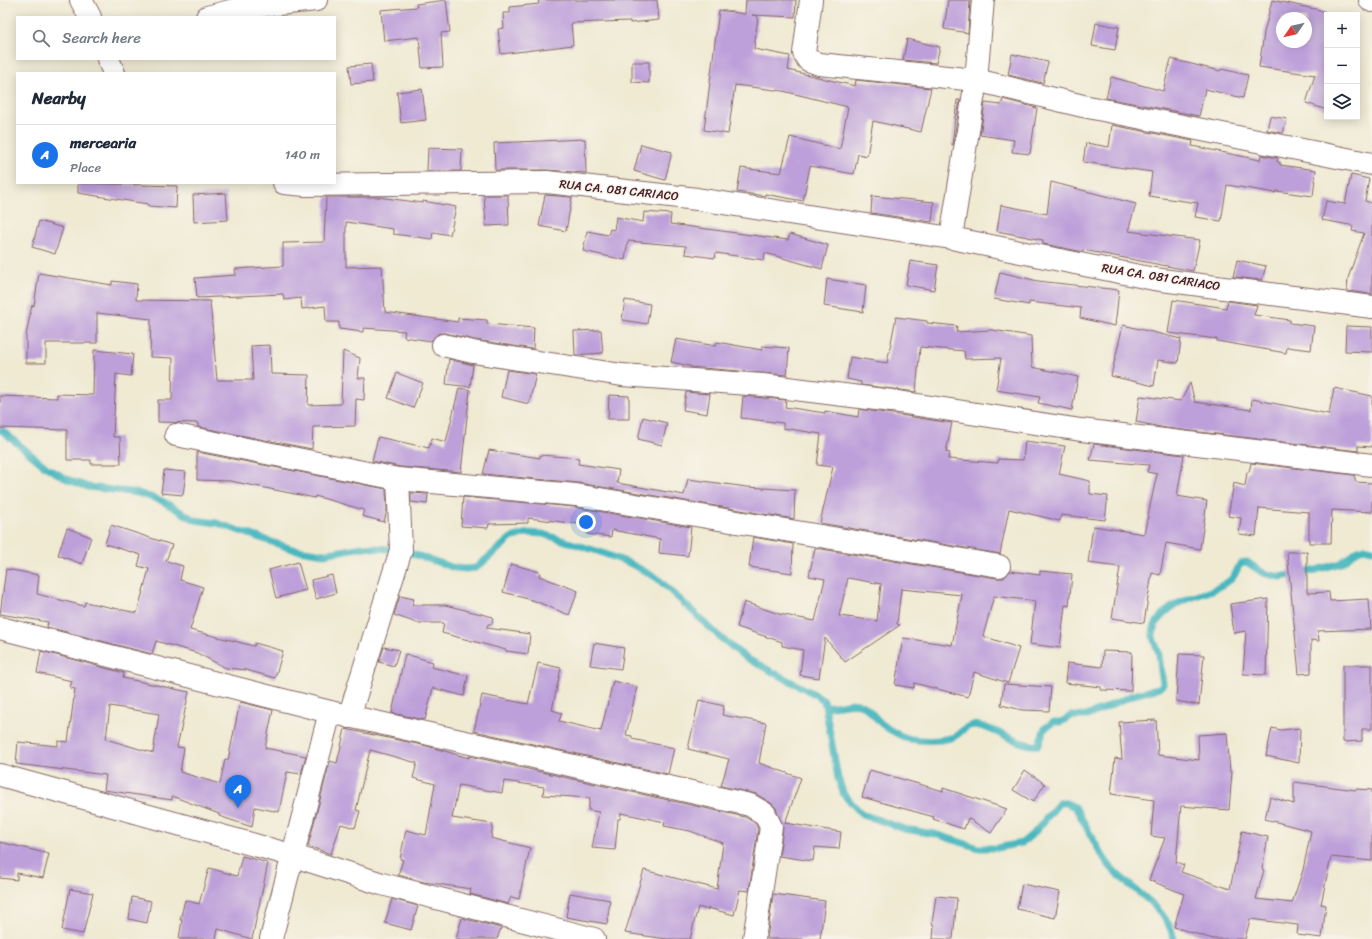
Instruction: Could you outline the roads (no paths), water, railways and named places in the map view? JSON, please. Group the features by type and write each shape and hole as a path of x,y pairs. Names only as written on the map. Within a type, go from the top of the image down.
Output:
{"street":[{"path":"81,0 89,16"},
{"path":"211,16 242,8 316,0"},
{"path":"811,0 804,52 808,60 819,64 976,80 1083,106 1372,164"},
{"path":"951,238 976,80 983,0"},
{"path":"108,60 114,72"},
{"name":"RUA CA. 081 CARIACO","path":"294,184 546,182 697,199 951,238 1154,279 1372,307"},
{"path":"443,345 473,352 622,375 763,385 892,401 1081,430 1372,465"},
{"path":"176,435 398,479 576,495 999,566"},
{"path":"271,939 291,855 339,714 401,550 398,479"},
{"path":"0,628 339,714 750,805 765,814 771,827 754,939"},
{"path":"0,775 291,855 382,884 594,939"}],"waterway":[{"path":"0,429 46,467 67,479 88,487 138,493 162,501 195,520 217,523 292,549 324,554 363,547 401,550 455,568 466,569 476,568 511,538 527,533 543,534 629,563 657,578 721,638 746,658 824,700 838,778 844,795 862,814 904,829 935,834 979,848 997,848 1022,843 1035,832 1059,803 1066,803 1075,807 1099,851 1109,865 1127,883 1155,906 1163,916 1174,939"},
{"path":"826,706 853,703 862,705 868,709 879,722 892,731 911,739 942,740 951,738 967,727 975,725 1025,744 1038,745 1045,728 1054,722 1061,722 1071,716 1087,716 1133,695 1159,688 1163,684 1159,654 1153,637 1153,631 1158,620 1167,611 1187,599 1215,589 1228,582 1241,564 1247,562 1263,573 1280,577 1313,571 1341,563 1358,550 1364,548 1372,550"}],"place":[{"name":"mercearia","path":"238,808"}]}
